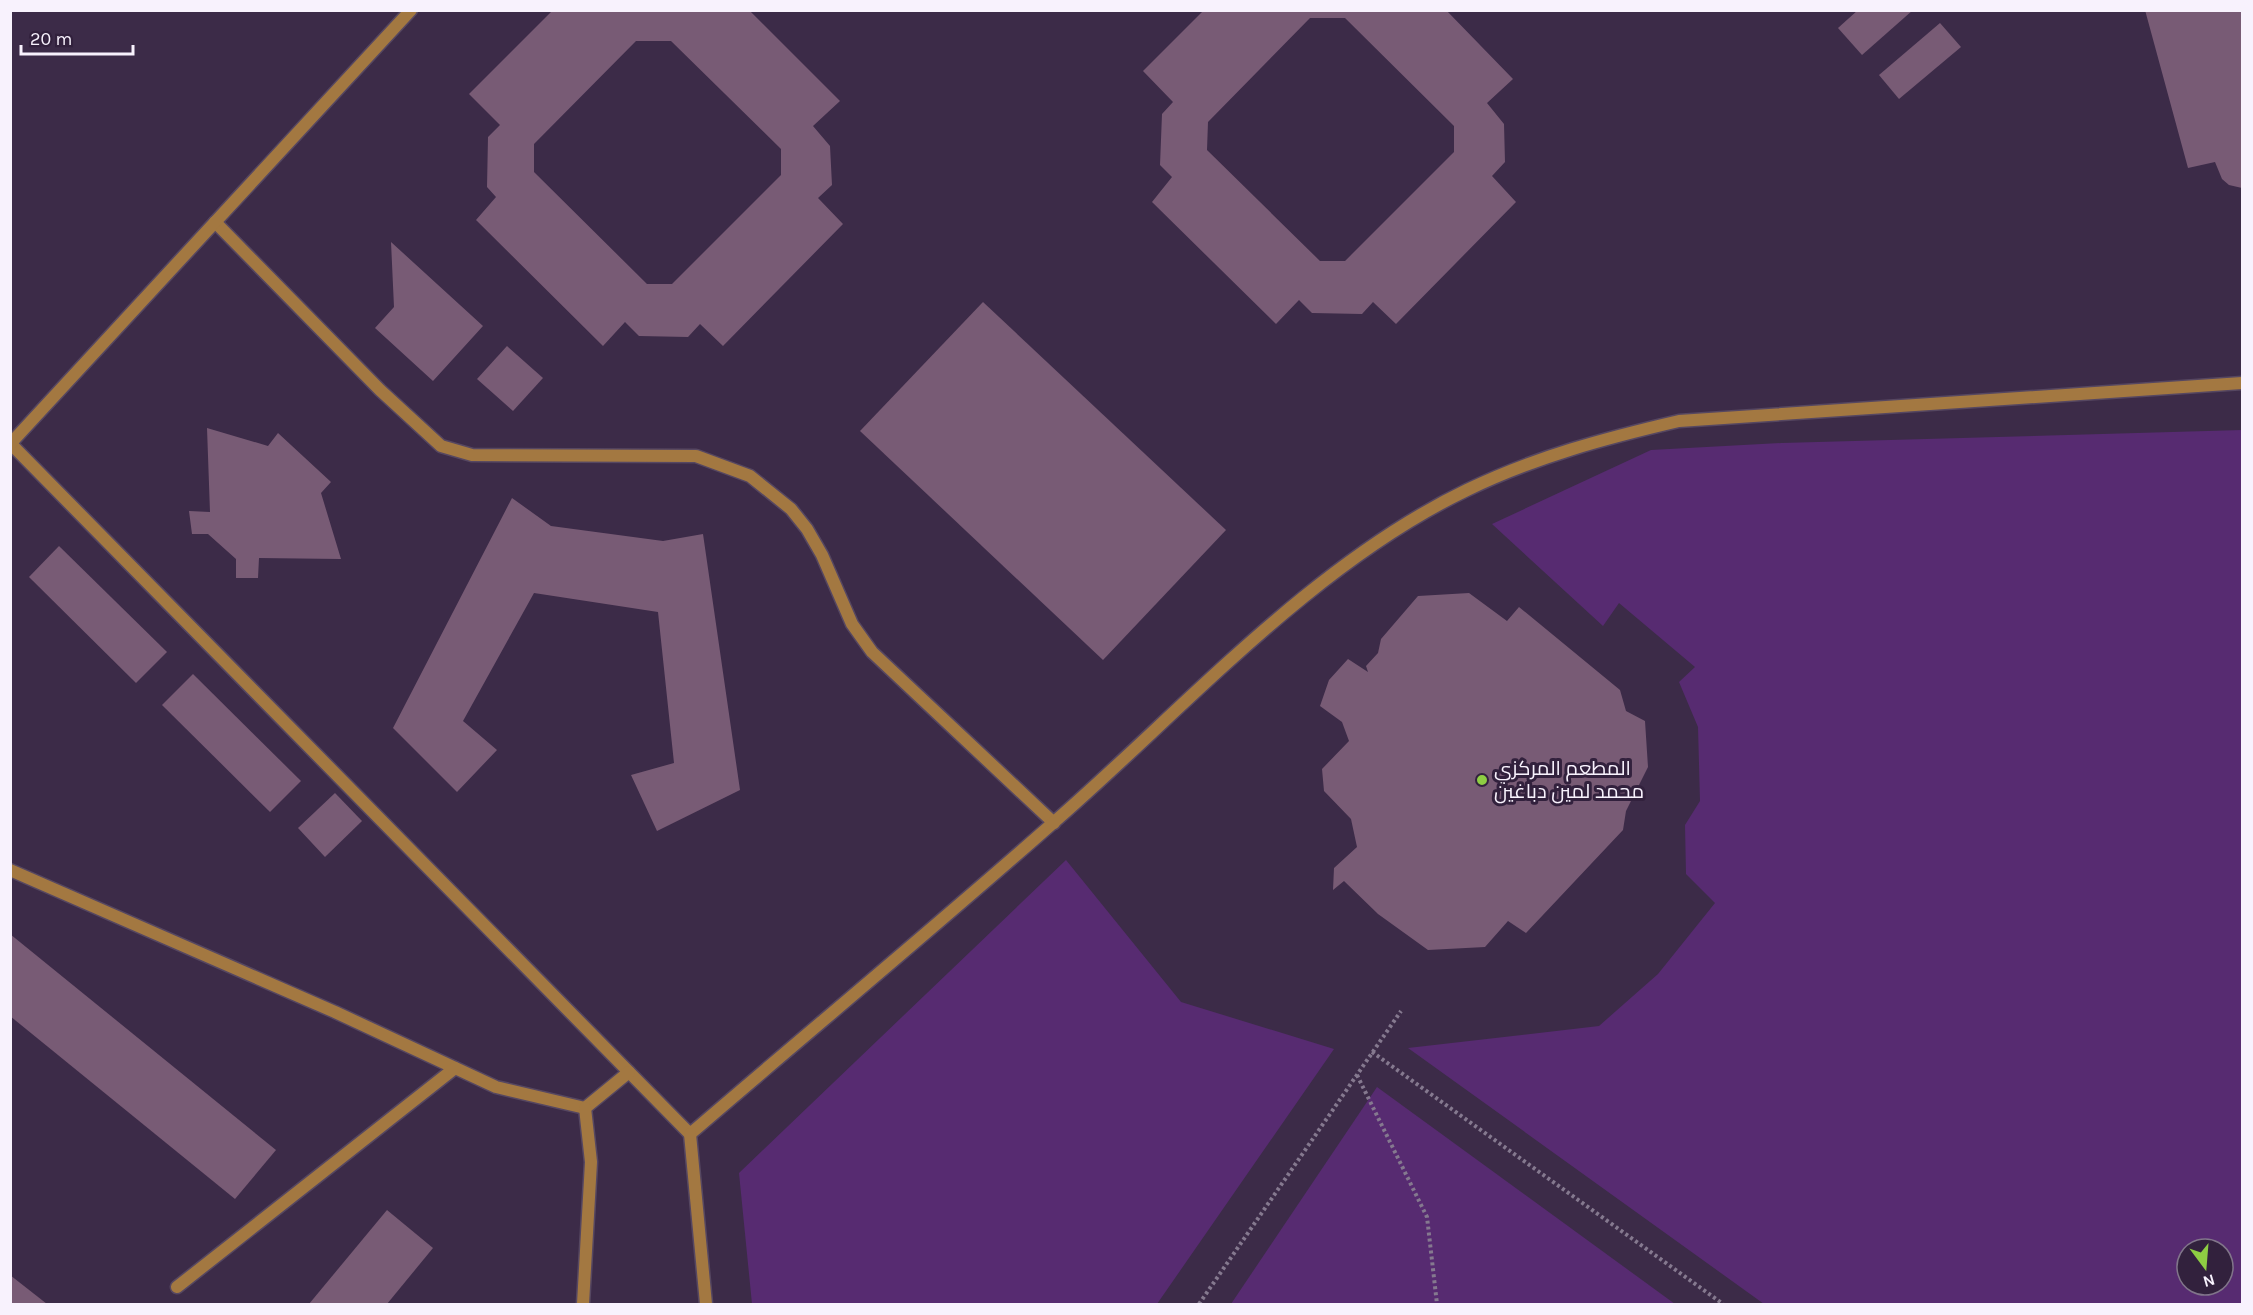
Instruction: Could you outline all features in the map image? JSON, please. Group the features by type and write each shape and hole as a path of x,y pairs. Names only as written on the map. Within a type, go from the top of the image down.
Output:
{"lane":[{"path":"411,10 11,443 690,1134 706,1305"},
{"path":"215,222 380,390 441,446 472,454 696,456 750,476 771,491 807,529 822,555 852,624 872,652 1054,823"},
{"path":"690,1134 1054,823 1281,616 1339,568 1401,526 1457,495 1535,460 1606,438 1679,421 2242,383"},
{"path":"10,870 496,1087 585,1108"},
{"path":"177,1287 455,1068"},
{"path":"585,1108 629,1072"},
{"path":"583,1305 591,1162 585,1108"}],"path":[{"path":"1199,1305 1401,1011"},
{"path":"1372,1052 1723,1305"},
{"path":"1357,1075 1427,1217 1437,1305"}],"shaded area":[{"path":"2242,430 2242,1304 1764,1304 1408,1048 1599,1026 1658,974 1715,903 1686,874 1685,825 1700,801 1698,727 1679,682 1695,667 1619,603 1603,626 1492,524 1651,450 1782,443"},
{"path":"1066,860 1181,1002 1334,1049 1157,1304 752,1304 739,1173"},
{"path":"1377,1087 1675,1304 1231,1304"}],"building":[{"path":"553,10 749,10 840,101 813,126 830,146 832,185 818,198 843,224 723,346 700,324 688,337 639,336 625,322 603,346 476,220 496,197 487,187 488,137 500,125 469,94","holes":["636,41 671,41 781,149 781,175 672,284 647,284 534,172 534,144"]},
{"path":"1204,10 1446,10 1513,79 1487,103 1504,124 1505,162 1492,176 1516,202 1396,324 1373,302 1362,314 1312,313 1299,300 1276,324 1152,202 1172,177 1160,165 1162,114 1173,102 1143,71","holes":["1310,18 1345,18 1454,126 1454,152 1345,261 1320,261 1207,150 1208,122"]},
{"path":"1858,10 1913,10 1862,55 1838,28"},
{"path":"2145,10 2242,10 2242,188 2229,185 2222,179 2215,162 2188,168"},
{"path":"1940,23 1961,47 1899,99 1879,75"},
{"path":"391,242 483,326 433,381 375,328 394,307"},
{"path":"983,302 1226,530 1103,660 860,431"},
{"path":"507,346 543,378 513,411 477,379"},
{"path":"207,428 268,446 278,433 331,482 321,493 341,559 259,558 258,578 236,578 236,559 208,534 192,534 189,511 210,512"},
{"path":"512,498 551,526 663,541 703,534 740,790 657,831 631,775 674,763 658,612 534,593 463,721 497,750 457,792 393,728"},
{"path":"59,546 167,652 136,683 29,577"},
{"name":"المطعم المركزي محمد لمين دباغين","path":"1469,593 1507,621 1519,607 1620,690 1626,711 1645,721 1648,767 1626,811 1623,830 1526,933 1508,921 1485,947 1428,950 1378,914 1344,881 1333,890 1334,868 1357,847 1351,819 1324,791 1322,769 1349,741 1342,722 1320,706 1329,680 1348,659 1368,672 1366,666 1378,653 1381,639 1418,596"},
{"path":"193,674 301,781 270,812 162,705"},
{"path":"335,793 362,821 325,857 298,828"},
{"path":"10,934 276,1150 235,1199 10,1016"},
{"path":"387,1210 433,1248 387,1304 309,1304"},
{"path":"10,1275 47,1304 10,1304"}],"place":[{"name":"المطعم المركزي محمد لمين دباغين","path":"1482,780"}]}
